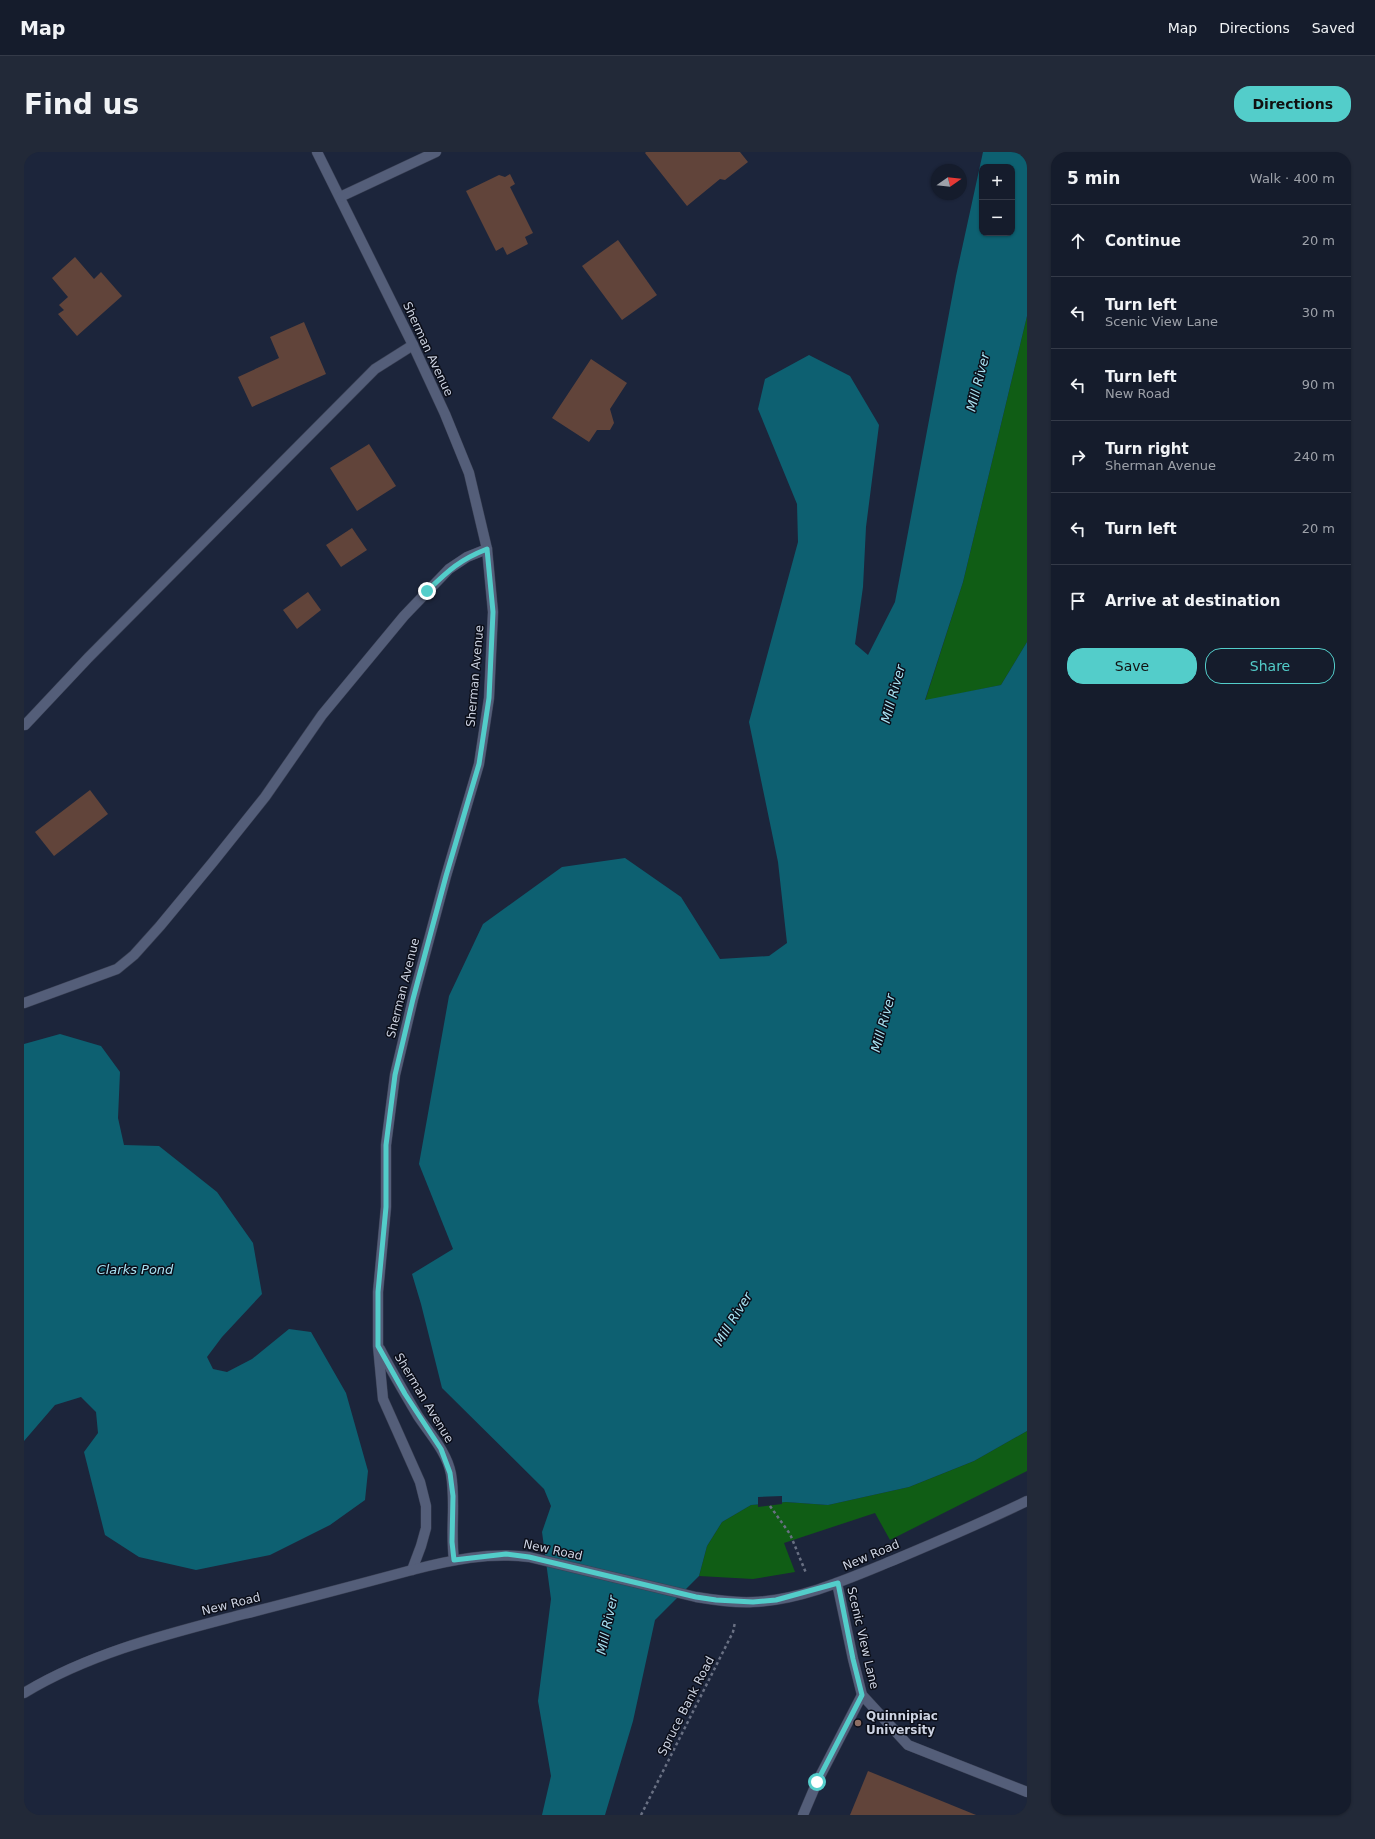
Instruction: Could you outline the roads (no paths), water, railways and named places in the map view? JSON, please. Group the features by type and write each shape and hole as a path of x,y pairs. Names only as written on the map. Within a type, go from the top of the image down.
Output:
{"street":[{"name":"Sherman Avenue","path":"317,152 413,346 445,414 469,473 487,549 493,612 488,705 479,764 414,992 395,1075 386,1145 386,1207 378,1292 378,1346 383,1399 420,1482 426,1506 426,1528 412,1570"},
{"path":"340,197 436,152"},
{"path":"25,725 99,647 375,369 413,346"},
{"path":"24,1003 117,969 134,955 227,845 265,797 322,715 404,616 449,569 467,557 487,549"},
{"name":"Sherman Avenue","path":"378,1346 405,1394 441,1449 450,1473 453,1496 452,1542 454,1560"},
{"name":"New Road","path":"24,1693 41,1682 87,1661 140,1642 454,1560 506,1554 529,1557 696,1597 739,1602 776,1600 838,1583 1027,1501"},
{"name":"Scenic View Lane","path":"838,1583 851,1652 862,1695 908,1745 1027,1792"},
{"path":"803,1815 817,1782 862,1695"}],"water":[{"name":"Mill River","path":"983,152 1027,152 1027,316 963,582 925,700 1001,685 1027,642 1027,1431 974,1461 909,1487 828,1505 786,1502 751,1505 722,1522 707,1546 699,1576 655,1620 633,1721 605,1815 542,1815 551,1776 538,1701 551,1599 542,1532 551,1506 544,1489 442,1388 412,1274 453,1249 419,1164 449,996 483,924 562,867 625,858 681,897 720,959 769,956 787,943 778,862 749,722 798,542 797,504 758,409 765,379 809,355 850,376 879,425 866,527 863,587 855,644 868,655 895,602 956,276 979,170 979,236 1015,236 1015,164 980,164"},
{"name":"Clarks Pond","path":"60,1034 101,1046 120,1072 118,1118 124,1145 159,1146 217,1192 253,1243 262,1294 222,1337 207,1357 213,1369 227,1372 252,1359 289,1329 311,1332 346,1393 368,1471 365,1500 330,1525 270,1555 196,1570 139,1557 105,1535 84,1452 98,1433 96,1412 81,1397 55,1405 24,1441 24,1044"}],"place":[{"name":"Quinnipiac University","path":"858,1723"}]}
